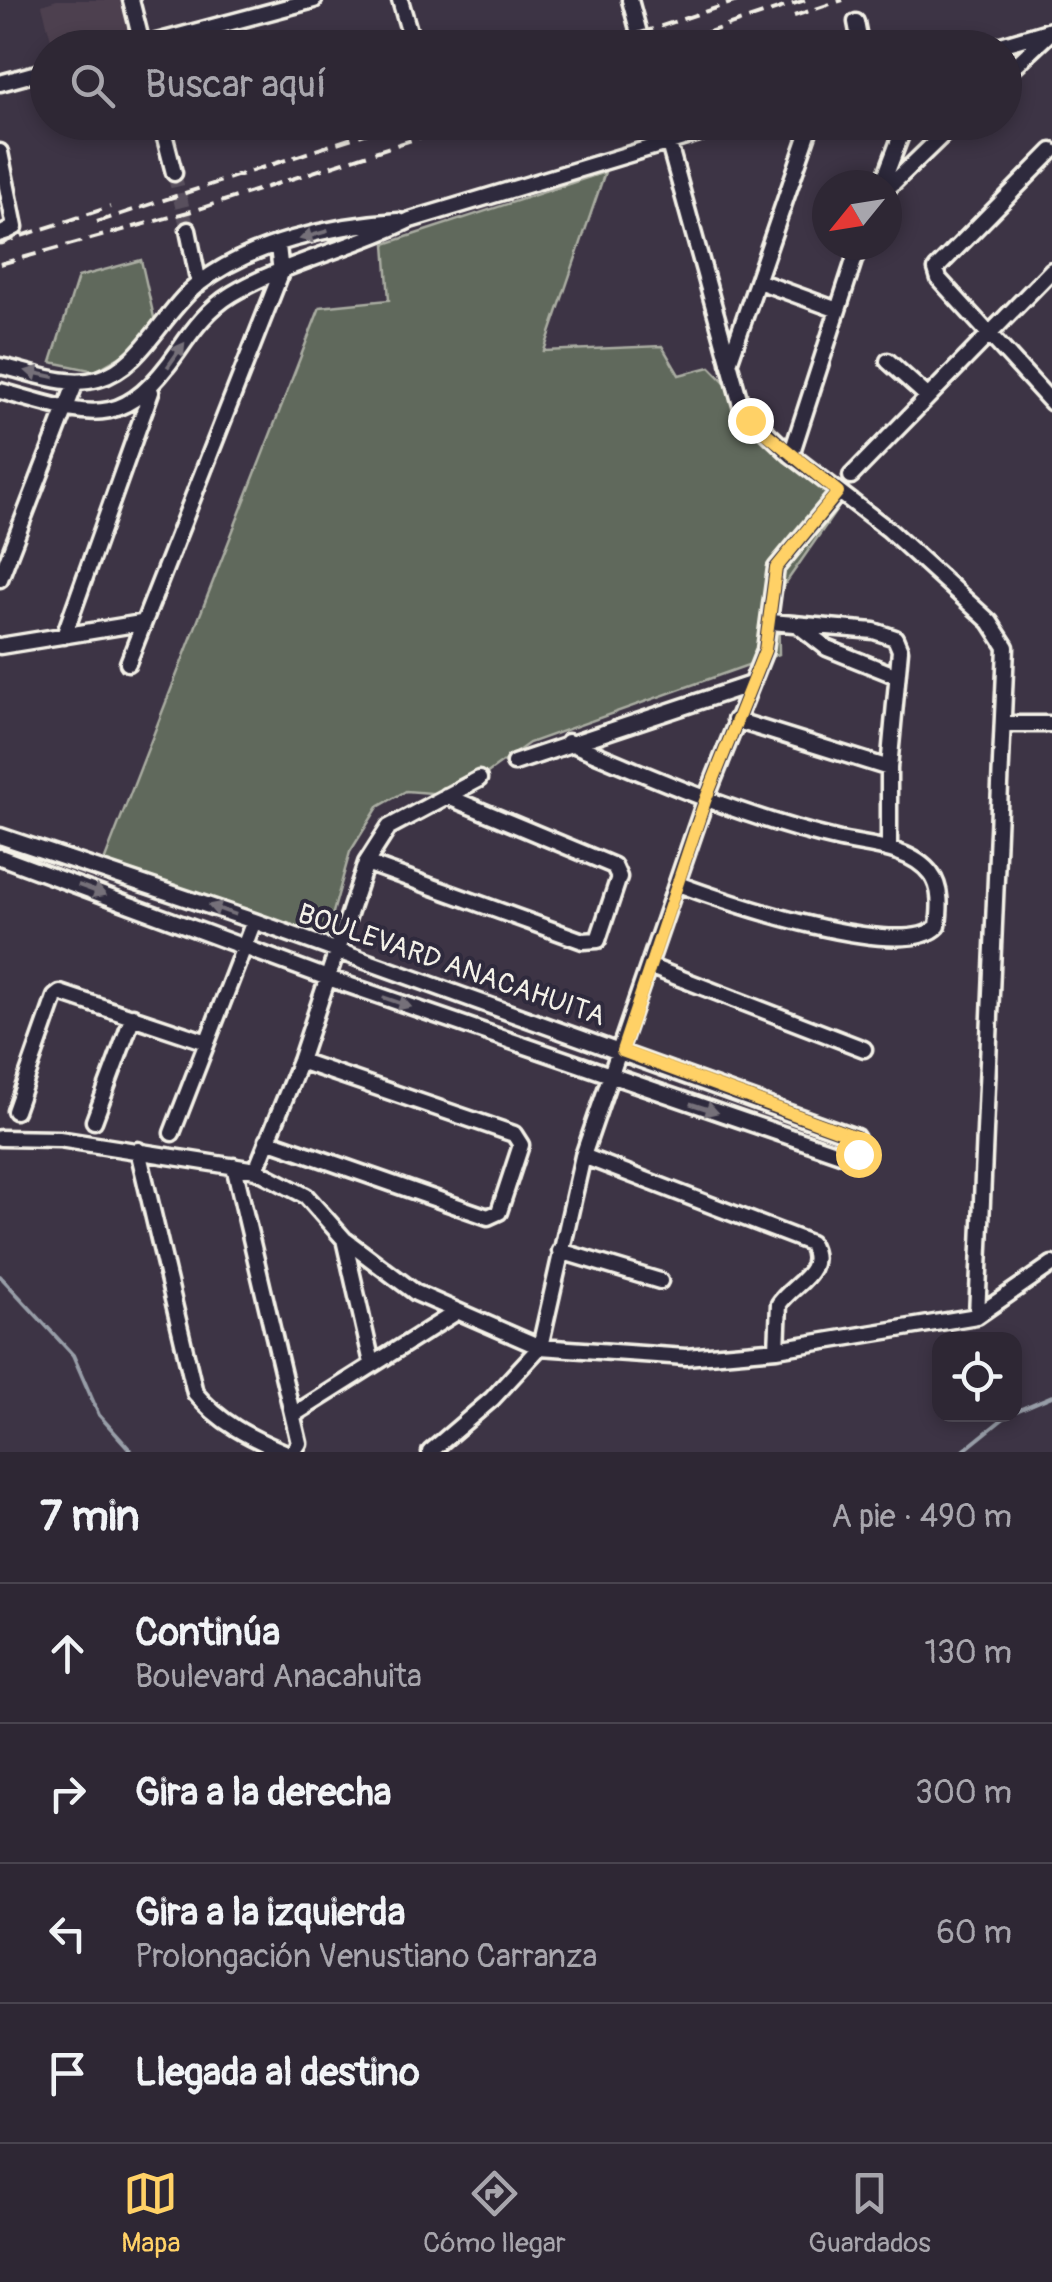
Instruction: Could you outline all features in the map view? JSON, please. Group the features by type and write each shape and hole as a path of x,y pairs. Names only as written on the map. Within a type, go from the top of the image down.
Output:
{"street":[{"path":"132,0 137,30"},
{"path":"400,0 409,30"},
{"path":"630,0 638,30"},
{"path":"202,30 307,1"},
{"path":"856,22 858,30"},
{"path":"1022,39 1052,30"},
{"path":"1022,59 1052,30"},
{"path":"0,82 30,74"},
{"path":"166,140 174,173"},
{"path":"668,140 742,409 791,455 889,530 1000,634 1006,647 977,1316"},
{"path":"64,636 151,391 211,309 234,293 359,246 410,220 684,140"},
{"path":"729,363 806,140"},
{"path":"890,170 900,140"},
{"path":"902,171 936,140"},
{"path":"1052,151 936,268 939,279 1052,404"},
{"path":"0,152 15,222 6,233"},
{"path":"0,366 76,382 100,379 120,368 199,284 278,246 350,224 410,220"},
{"path":"188,230 199,284"},
{"path":"128,663 282,273 278,246"},
{"path":"791,455 853,260"},
{"path":"851,476 1052,270"},
{"path":"758,280 835,309"},
{"path":"888,361 927,396"},
{"path":"0,579 76,382"},
{"path":"0,391 68,409 109,412 151,391"},
{"path":"430,1452 492,1399 540,1347 583,1156 613,1078 705,801 765,650 776,568 838,492"},
{"path":"771,622 896,638 900,650 889,768 890,849"},
{"path":"0,646 141,623"},
{"path":"799,627 827,648 897,676"},
{"path":"514,762 748,685"},
{"path":"735,720 889,768"},
{"path":"1003,724 1052,724"},
{"path":"568,742 705,801 794,828 890,849 931,872 940,905 938,926 932,932 905,938 846,932 770,916 678,884"},
{"path":"256,1170 300,1061 366,863 389,827 480,780"},
{"path":"366,863 583,942 598,940 618,877 614,866 446,796"},
{"name":"BOULEVARD ANACAHUITA","path":"0,836 622,1051 856,1137 861,1146 852,1158 613,1078 325,977 0,856"},
{"path":"22,864 26,846"},
{"path":"172,1133 254,921"},
{"path":"651,967 864,1049"},
{"path":"15,1110 57,994 66,993 207,1042"},
{"path":"94,1120 133,1016"},
{"path":"267,1140 488,1217 499,1212 521,1145 514,1134 300,1061"},
{"path":"0,1138 59,1139 256,1170 306,1196 344,1239 383,1271 455,1313 540,1347 686,1356 777,1348 977,1316 1052,1264"},
{"path":"138,1150 196,1394 210,1411 242,1434 284,1452"},
{"path":"583,1156 810,1243 815,1257 812,1272 779,1304 777,1348"},
{"path":"234,1166 299,1443 292,1452"},
{"path":"344,1239 372,1363"},
{"path":"560,1251 660,1281"},
{"path":"293,1415 455,1313"}],"shaded area":[{"path":"57,0 131,0 138,30 49,30 42,5"}],"green space":[{"path":"605,172 544,351 662,346 679,375 710,367 843,501 778,594 779,654 529,743 457,795 406,791 378,807 350,852 322,952 103,864 320,307 389,300 385,244"},
{"path":"141,260 155,322 128,352 95,371 51,362 78,277"}],"waterway":[{"path":"0,1276 73,1355 99,1415 132,1452"},
{"path":"1022,1409 1052,1396"},
{"path":"962,1452 999,1422"}],"tunnel":[{"path":"174,173 188,230"}],"railway":[{"path":"649,30 740,0"},
{"path":"715,30 805,0"},
{"path":"794,16 843,0"},
{"path":"97,222 346,140"},
{"path":"0,264 199,209 412,140"},
{"path":"0,243 110,207"}],"route":[{"path":"750,420 838,492 776,568 765,650 705,801 622,1051 856,1137 861,1146 858,1154"}]}
